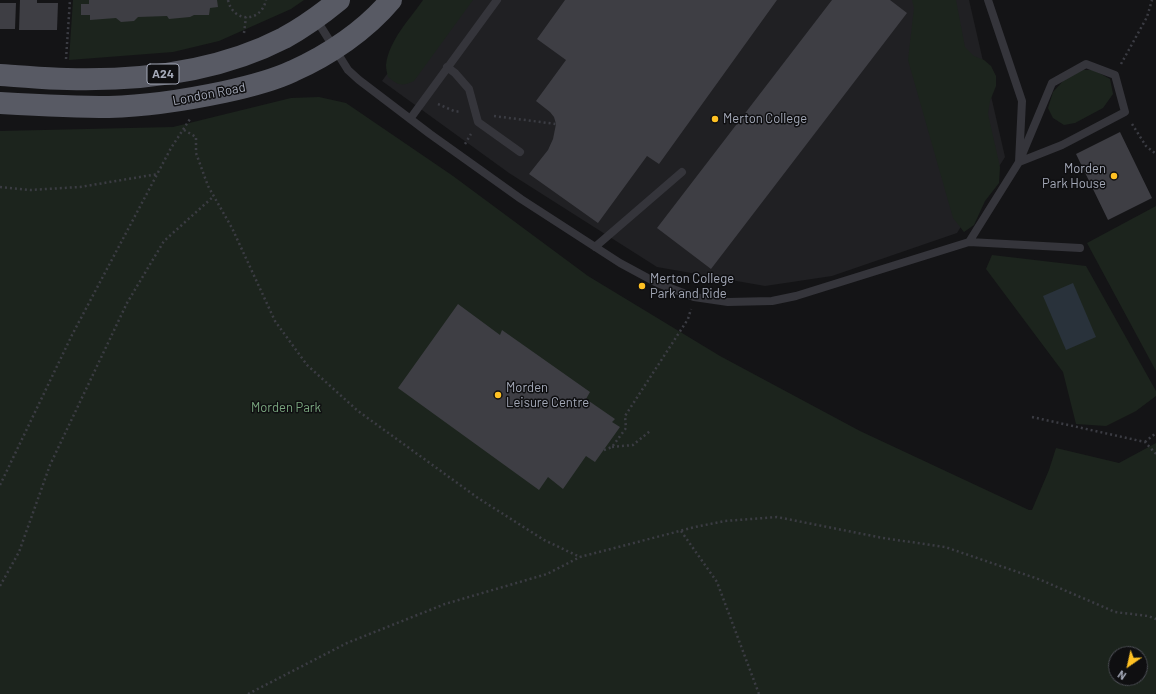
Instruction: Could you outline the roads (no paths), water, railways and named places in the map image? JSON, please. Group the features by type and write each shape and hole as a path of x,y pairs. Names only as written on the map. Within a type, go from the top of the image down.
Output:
{"highway":[{"name":"A24","path":"0,75 65,79 130,78 177,72 228,60 286,37 316,19 339,0"},
{"name":"London Road","path":"0,103 110,107 154,104 206,96 250,86 293,71 334,49 374,18 391,0"}],"lane":[{"path":"410,119 497,0"},
{"path":"988,0 1022,100 1019,162"},
{"path":"316,19 348,70 410,119 521,199 620,264 657,283 694,297 728,302 772,301 796,296 969,242 1080,248"},
{"path":"969,242 1019,162 1052,83 1086,64 1115,75 1125,112 1062,145 1019,162"},
{"path":"447,67 456,73 469,89 478,122 520,152"},
{"path":"595,247 682,172"}],"place":[{"name":"Merton College","path":"715,119"},
{"name":"Morden Park House","path":"1114,176"},
{"name":"Merton College Park and Ride","path":"642,286"},
{"name":"Morden Leisure Centre","path":"498,395"}],"park label":[{"name":"Morden Park","path":"286,408"}]}
